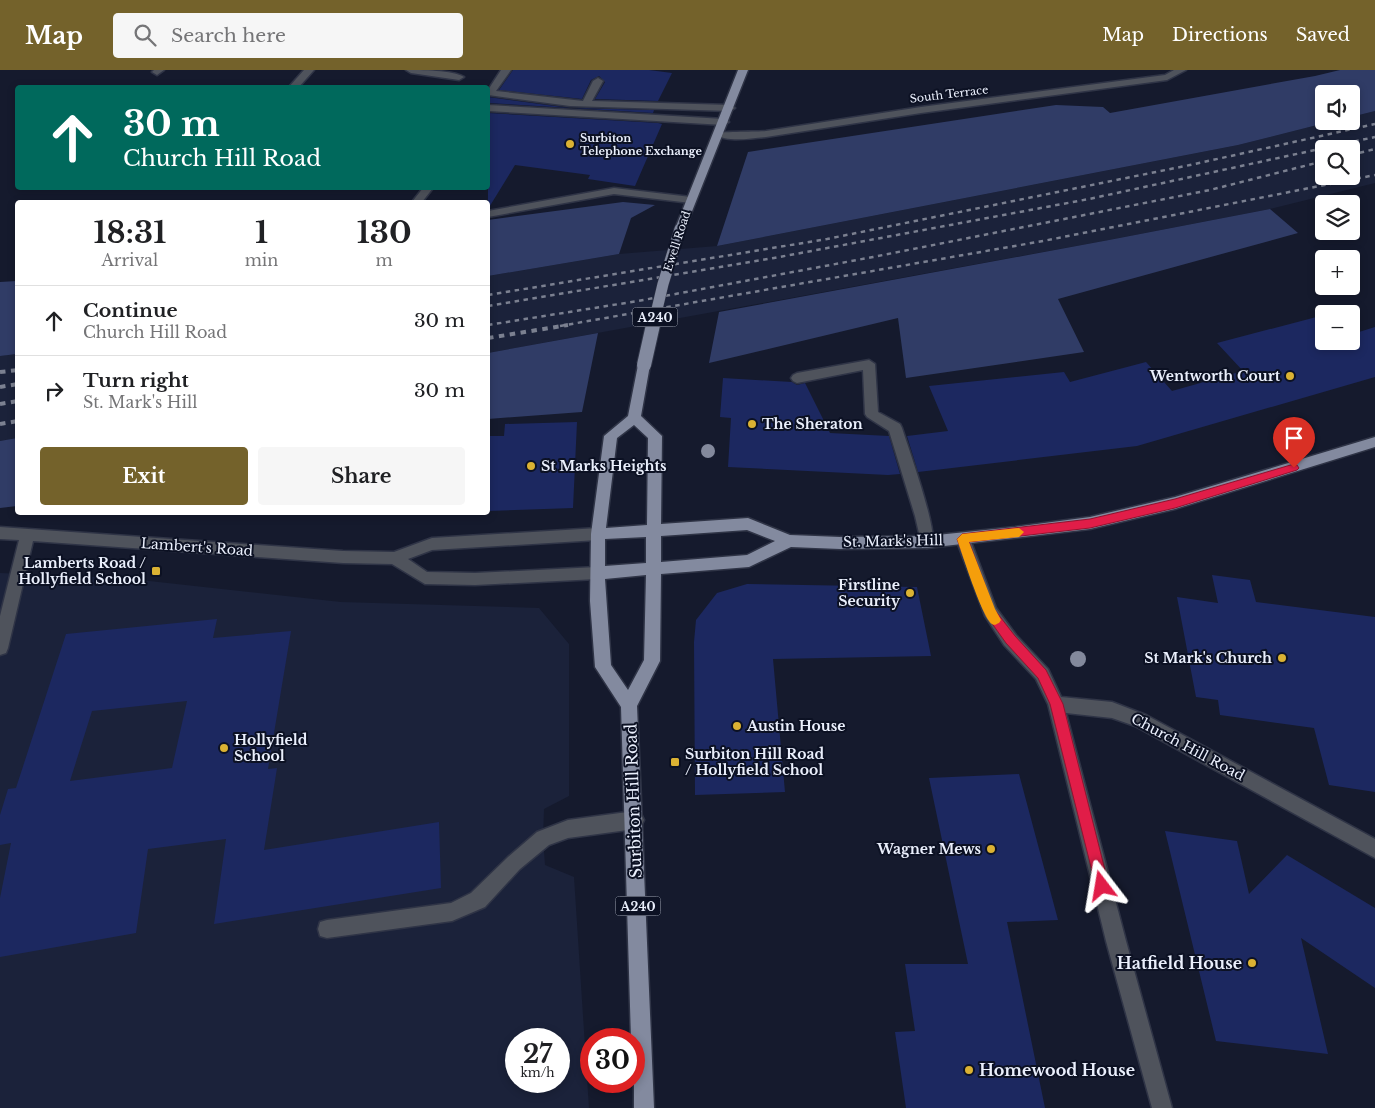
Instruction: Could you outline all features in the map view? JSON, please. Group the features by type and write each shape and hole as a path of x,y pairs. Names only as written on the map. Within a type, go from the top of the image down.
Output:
{"main road":[{"name":"Ewell Road","path":"634,418 663,284 680,229 720,134 743,70"},
{"path":"598,534 611,436 634,418 655,436 653,531"},
{"name":"St. Mark's Hill","path":"598,534 748,524 789,541 928,542 962,539 1090,523 1166,505 1375,442"},
{"name":"Surbiton Hill Road","path":"644,1108 635,820 629,704 652,660 653,531"},
{"name":"Surbiton Hill Road","path":"598,534 597,573 603,667 629,704"},
{"name":"St. Mark's Hill","path":"597,573 749,560 789,541"}],"street":[{"path":"295,85 309,70"},
{"path":"411,70 460,77"},
{"path":"506,70 490,93 570,103 730,108"},
{"name":"South Terrace","path":"720,134 742,136 766,134 921,110 1167,77 1181,70"},
{"path":"586,103 598,81"},
{"path":"490,108 724,122"},
{"path":"419,200 426,190"},
{"path":"490,214 614,191 691,200"},
{"path":"797,378 869,364 872,414 895,428 928,542"},
{"name":"Lambert's Road","path":"0,533 343,557 394,558 432,544 598,534"},
{"path":"0,648 27,535"},
{"path":"962,539 990,611 1010,640 1042,674 1056,704 1116,941 1162,1108"},
{"path":"394,558 424,578 475,579 597,573"},
{"name":"Church Hill Road","path":"1056,704 1112,710 1140,720 1375,849"},
{"path":"327,929 452,912 478,900 514,863 543,838 568,829 635,820"}],"shaded area":[{"path":"1340,70 1375,70 1375,111 1360,115 1360,85 1315,85 1315,126 1238,145 717,246 748,152 1056,105 1103,107 1110,113"},
{"path":"1375,111 1375,183 1327,195 1315,195 1315,198 1270,209 1109,240 490,353 490,276 619,254 717,246 1238,145 1315,126 1315,130 1360,130 1360,115"},
{"path":"623,202 655,205 631,218 619,254 490,276 490,220"},
{"path":"1270,209 1298,233 1058,299 1084,352 906,378 898,318 709,363 719,312"},
{"path":"15,281 15,354 0,356 0,282"},
{"path":"598,333 582,412 490,419 490,353"},
{"path":"15,354 15,438 0,441 0,356"},
{"path":"15,438 15,506 0,508 0,441"},
{"path":"0,573 122,578 341,602 539,608 569,644 569,796 544,809 543,838 545,865 574,877 584,1028 580,1028 580,1093 588,1093 589,1108 0,1108"}],"building":[{"path":"513,70 649,70 672,73 658,101 595,99 605,82 599,76 591,80 582,99 499,90"},
{"path":"490,97 570,108 490,103"},
{"path":"571,108 654,110 653,113"},
{"name":"Surbiton Telephone Exchange","path":"490,113 662,124 635,186 588,179 590,175 515,165 490,206 490,200 488,200 488,190 490,190"},
{"path":"1315,317 1315,350 1360,350 1360,332 1375,327 1375,377 1137,446 918,472 907,436 948,431 929,386 1064,372 1070,382 1146,362 1172,391 1243,371 1217,343"},
{"name":"The Sheraton","path":"723,378 792,382 797,385 805,383 830,433 889,436 900,474 728,467 731,418 720,417"},
{"name":"St Marks Heights","path":"577,422 573,508 490,511 490,436 504,436 505,424"},
{"name":"St Mark's Church","path":"1212,575 1250,580 1256,602 1375,617 1375,792 1329,785 1314,728 1220,715 1218,700 1196,697 1177,597 1218,603"},
{"name":"Austin House","path":"747,584 917,587 931,656 773,659 785,792 695,795 694,642 696,620 717,593"},
{"path":"217,619 213,638 291,631 268,769 277,768 264,850 439,822 441,888 214,924 226,839 148,849 136,933 0,957 0,898 11,843 0,845 0,815 8,789 16,788 66,634","holes":["187,701 172,768 70,781 92,711"]},
{"path":"1019,774 1058,920 1007,922 1045,1108 906,1108 895,1032 915,1031 905,964 968,964 929,778"},
{"name":"Hatfield House","path":"1165,831 1237,841 1249,894 1287,855 1375,908 1375,988 1301,938 1328,1054 1216,1041"}],"railway":[{"path":"490,295 827,239 1190,165 1375,124"},
{"path":"490,306 774,258 1089,199 1375,137"},
{"path":"1360,153 1375,149"},
{"path":"490,325 638,301 873,257 1210,190 1315,163"},
{"path":"560,326 1043,241 1375,175"},
{"path":"490,338 568,325"},
{"path":"0,372 15,370"},
{"path":"0,387 15,384"},
{"path":"0,404 15,402"},
{"path":"0,424 15,422"}],"slow traffic":[{"path":"995,620 979,585 962,539 1019,532"}],"place":[{"name":"Surbiton Telephone Exchange","path":"570,144"},
{"name":"Wentworth Court","path":"1290,376"},
{"name":"The Sheraton","path":"752,424"},
{"name":"St Marks Heights","path":"531,466"},
{"name":"Lamberts Road / Hollyfield School","path":"156,571"},
{"name":"Firstline Security","path":"910,593"},
{"name":"St Mark's Church","path":"1282,658"},
{"name":"Austin House","path":"737,726"},
{"name":"Hollyfield School","path":"224,748"},
{"name":"Surbiton Hill Road / Hollyfield School","path":"675,762"},
{"name":"Wagner Mews","path":"991,849"},
{"name":"Hatfield House","path":"1252,963"},
{"name":"Homewood House","path":"969,1070"}],"route":[{"path":"1102,886 1056,704 1042,674 1010,640 990,611 962,539 1090,523 1175,503 1294,468"}]}
